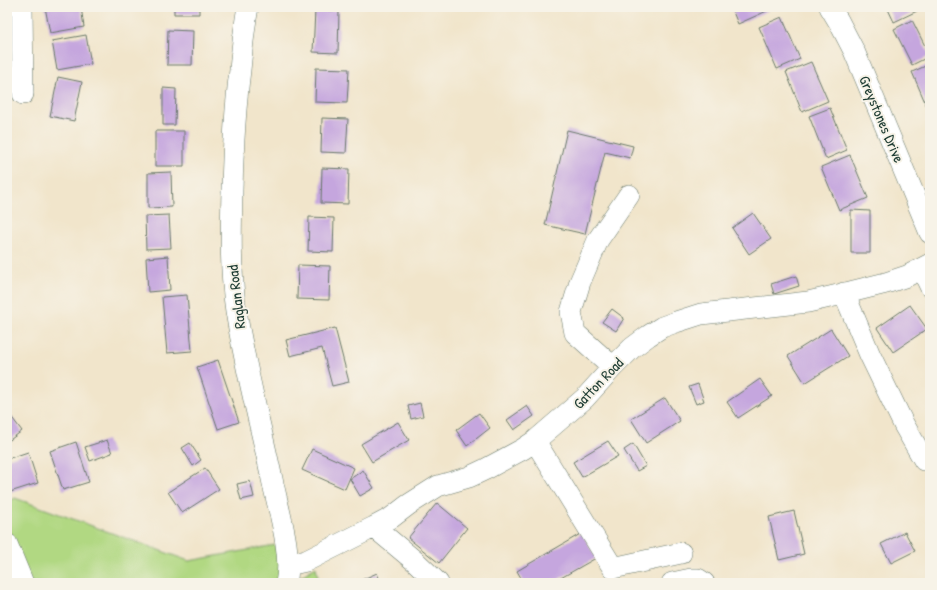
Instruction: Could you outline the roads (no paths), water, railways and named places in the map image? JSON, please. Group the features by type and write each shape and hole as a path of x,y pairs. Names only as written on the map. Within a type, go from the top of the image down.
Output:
{"street":[{"path":"22,7 23,94"},
{"name":"Raglan Road","path":"248,7 244,26 233,158 231,235 232,277 236,311 247,366 284,533 287,573"},
{"name":"Greystones Drive","path":"830,7 854,51 930,233"},
{"path":"613,367 575,333 571,312 580,282 598,240 629,195"},
{"name":"Gatton Road","path":"287,573 297,563 306,561 374,528 438,486 486,469 535,441 586,398 632,348 662,327 701,314 808,302 886,283 907,276 927,273"},
{"path":"844,293 870,354 904,425 924,460 930,460"},
{"path":"535,441 619,576 680,553"},
{"path":"374,528 416,562 438,583"},
{"path":"7,544 23,583"},
{"path":"672,583 691,579 698,579 704,583"}]}
